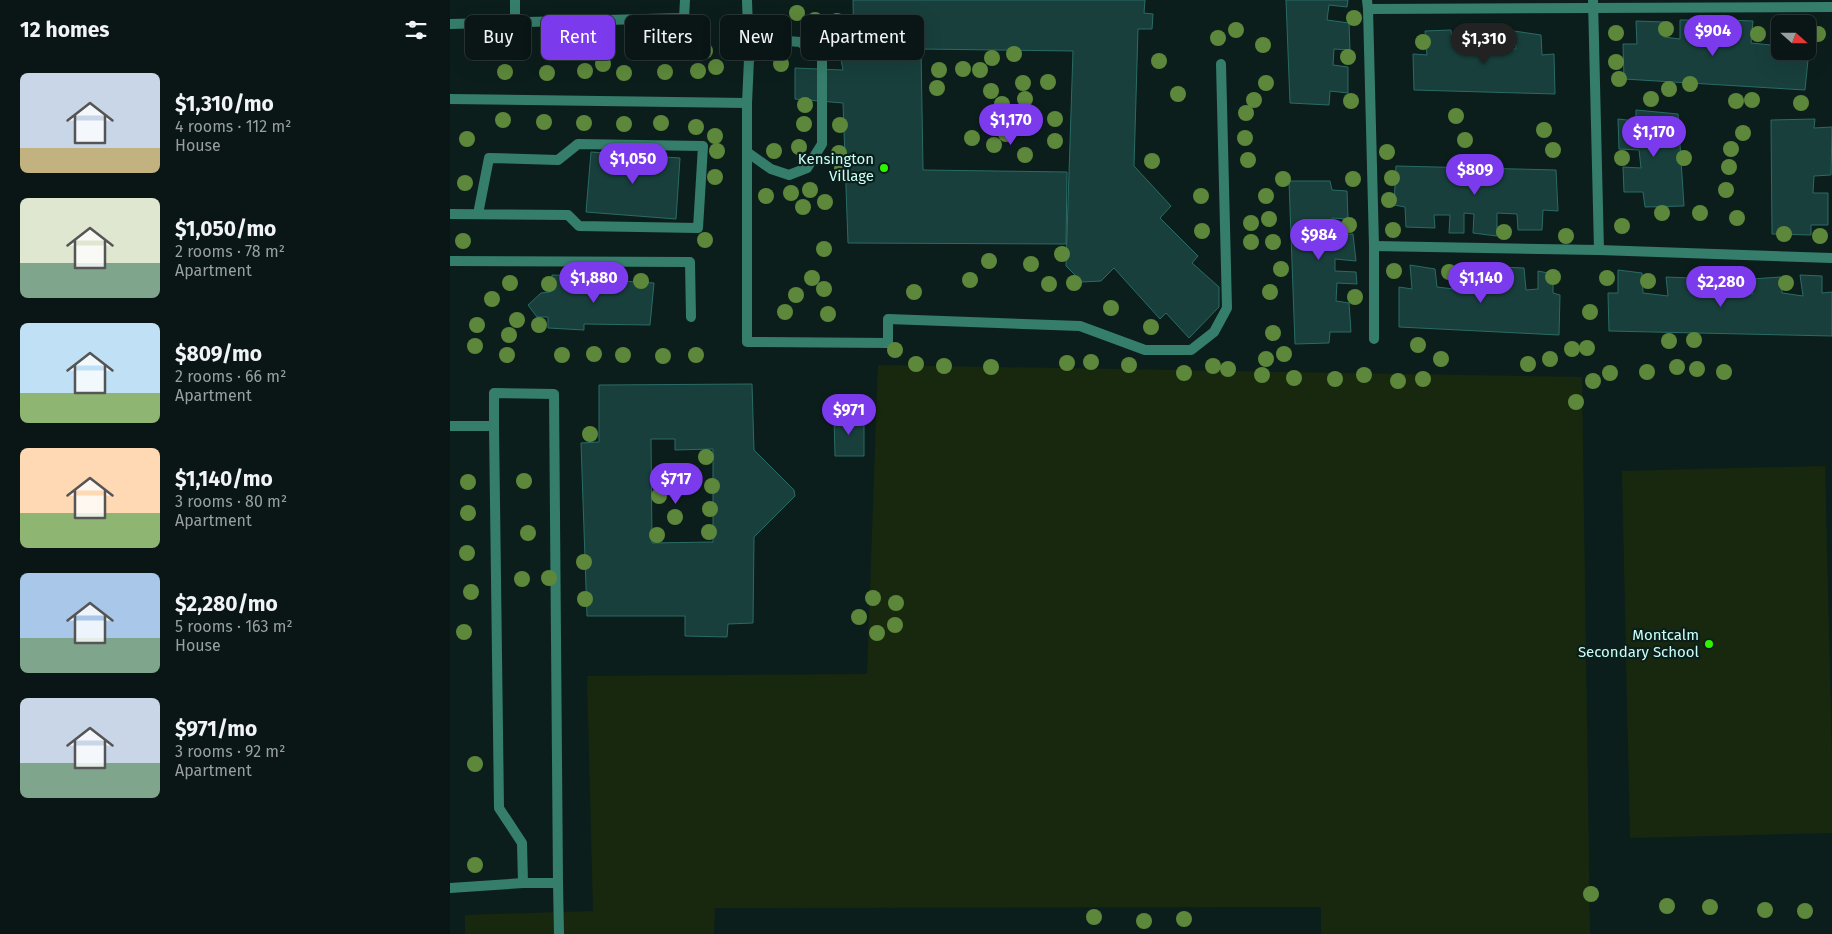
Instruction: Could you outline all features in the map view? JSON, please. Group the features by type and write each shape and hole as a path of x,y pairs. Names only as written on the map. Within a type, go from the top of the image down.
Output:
{"lane":[{"path":"515,0 515,15"},
{"path":"531,23 684,18 684,0"},
{"path":"747,0 748,15"},
{"path":"1374,339 1374,246 1368,4 1832,7"},
{"path":"1593,4 1599,250"},
{"path":"450,24 465,24"},
{"path":"747,152 771,169 789,175 807,168 822,144 822,58 800,42 791,41"},
{"path":"749,60 747,103 747,342 888,344 888,319 1080,326 1145,350 1191,350 1214,332 1227,308 1221,64"},
{"path":"450,99 747,103"},
{"path":"450,214 568,215 579,226 698,228 703,146 578,144 558,160 489,158 478,214"},
{"path":"1374,246 1599,250 1832,258"},
{"path":"450,261 690,262 691,317"},
{"path":"523,883 522,843 499,808 494,394 554,394 559,934"},
{"path":"450,426 494,426"},
{"path":"450,888 523,883 558,883"}],"green space":[{"path":"878,365 1582,377 1590,934 1321,934 1321,907 715,908 714,934 465,934 465,915 593,911 587,676 867,674"},
{"path":"1825,466 1832,833 1630,838 1622,471"}],"building":[{"name":"Kensington Village","path":"853,0 1145,0 1144,13 1153,14 1152,29 1138,29 1134,166 1171,206 1160,218 1198,256 1192,263 1219,287 1219,307 1189,338 1166,313 1160,319 1114,268 1101,281 1082,282 1066,266 1073,51 924,49 924,15 853,15"},
{"path":"1286,0 1348,0 1347,7 1329,5 1327,20 1349,23 1350,50 1334,49 1333,65 1348,67 1348,93 1330,91 1329,105 1290,103"},
{"path":"1680,20 1708,20 1709,38 1727,39 1726,20 1753,21 1751,43 1771,45 1771,60 1808,60 1805,90 1624,79 1623,44 1637,44 1636,21 1664,22 1664,37 1680,39"},
{"path":"1496,28 1499,48 1516,49 1514,31 1541,35 1542,55 1554,54 1555,94 1414,90 1413,54 1427,55 1425,31 1451,30 1453,46 1471,47 1471,29"},
{"name":"Kensington Village","path":"841,60 921,60 923,170 1067,172 1066,244 848,243 843,103 795,99 795,68 843,70"},
{"path":"1636,110 1678,114 1684,206 1645,207 1643,192 1624,192 1623,167 1641,168 1639,150 1619,149 1618,119 1636,121"},
{"path":"1815,119 1814,128 1832,127 1831,175 1814,176 1813,193 1828,193 1828,225 1811,225 1811,235 1772,234 1771,120"},
{"path":"591,152 680,158 676,219 586,212"},
{"path":"1396,166 1556,170 1558,211 1543,210 1542,230 1518,230 1517,214 1497,213 1497,236 1473,233 1474,214 1464,213 1464,233 1449,233 1450,215 1434,215 1435,228 1406,227 1405,207 1394,205"},
{"path":"1289,181 1330,181 1332,190 1347,191 1348,219 1332,218 1332,235 1353,234 1356,261 1335,259 1335,271 1356,272 1357,284 1337,283 1336,301 1349,303 1351,332 1330,332 1329,343 1295,344"},
{"path":"1410,265 1435,269 1437,287 1454,289 1457,270 1481,272 1483,287 1501,289 1501,267 1524,268 1526,290 1538,289 1538,271 1553,274 1553,293 1560,295 1559,335 1399,327 1399,287 1412,289"},
{"path":"1618,270 1642,273 1643,293 1668,296 1666,277 1691,278 1690,289 1712,293 1712,271 1734,271 1735,294 1753,294 1751,279 1781,277 1782,293 1803,296 1800,275 1822,276 1822,293 1832,292 1832,336 1609,331 1608,293 1618,293"},
{"path":"552,275 582,276 582,286 620,287 621,281 654,283 650,325 584,324 584,330 548,328 548,317 537,317 528,305 541,293 550,292"},
{"path":"752,384 754,450 794,490 795,496 754,537 753,623 728,624 727,637 685,636 685,616 587,616 581,443 599,442 599,385","holes":["651,439 675,439 675,450 713,449 713,542 652,543"]},
{"path":"834,416 864,418 864,456 835,456"}],"place":[{"name":"Kensington Village","path":"884,168"},
{"name":"Montcalm Secondary School","path":"1709,644"}]}
